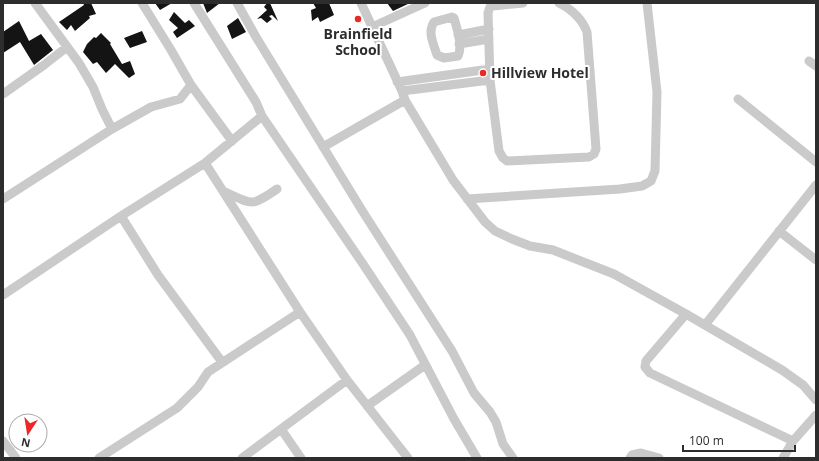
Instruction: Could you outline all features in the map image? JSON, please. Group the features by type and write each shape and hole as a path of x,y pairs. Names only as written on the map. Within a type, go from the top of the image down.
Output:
{"street":[{"path":"35,3 79,63 93,87 112,129"},
{"path":"142,3 191,85 232,141"},
{"path":"194,3 256,102 262,116 410,335 476,458"},
{"path":"237,3 256,37 363,212 452,351 474,393 490,412 496,422 503,444 513,458"},
{"path":"361,3 403,96 453,180 485,222 495,231 530,246 553,250 614,274 782,370 803,385 816,400"},
{"path":"372,27 425,3"},
{"path":"523,3 490,5 488,13 490,80 499,151 504,160 507,161 582,158 589,157 594,154 596,149 587,32 584,24 578,17 559,3"},
{"path":"467,199 620,189 642,186 651,181 655,171 657,92 647,3"},
{"path":"459,39 489,34"},
{"path":"3,94 67,47"},
{"path":"397,82 490,69"},
{"path":"323,147 403,96 490,80"},
{"path":"3,199 112,129 151,107 180,99 191,85"},
{"path":"738,99 816,162"},
{"path":"3,295 121,216 205,163 262,116"},
{"path":"205,163 300,312 347,380 408,458"},
{"path":"705,325 816,185"},
{"path":"223,191 248,202 255,202 277,189"},
{"path":"121,216 158,275 222,362"},
{"path":"779,232 816,260"},
{"path":"99,458 177,408 198,388 208,372 300,312"},
{"path":"686,314 651,353 646,361 645,367 650,373 793,441"},
{"path":"368,406 425,365"},
{"path":"242,458 347,380"},
{"path":"783,458 793,441 816,415"},
{"path":"281,429 301,458"},
{"path":"3,441 16,458"},
{"path":"630,458 632,455 641,453 659,458"}],"building":[{"path":"83,3 91,3 96,14 89,16 90,18 75,31 71,25 67,30 59,22 84,5"},
{"path":"155,3 172,3 160,10"},
{"path":"203,3 220,3 207,13"},
{"path":"267,3 270,3 278,21 272,15 269,16 272,19 267,23 261,18 257,19 267,10 264,7"},
{"path":"313,3 329,3 334,15 320,22 318,17 312,21 311,10 316,8"},
{"path":"387,3 410,3 393,11"},
{"path":"174,12 185,23 189,20 195,26 177,38 173,32 178,28 169,20"},
{"path":"238,18 246,32 232,39 227,26"},
{"path":"19,21 29,41 41,34 53,50 34,65 20,42 3,53 3,32"},
{"path":"142,31 147,42 130,48 124,38"},
{"path":"101,33 111,43 110,44 122,64 130,61 135,74 129,78 115,64 106,73 97,62 93,64 83,52 87,44"}],"place":[{"name":"Brainfield School","path":"358,19"},
{"name":"Hillview Hotel","path":"483,73"}]}
